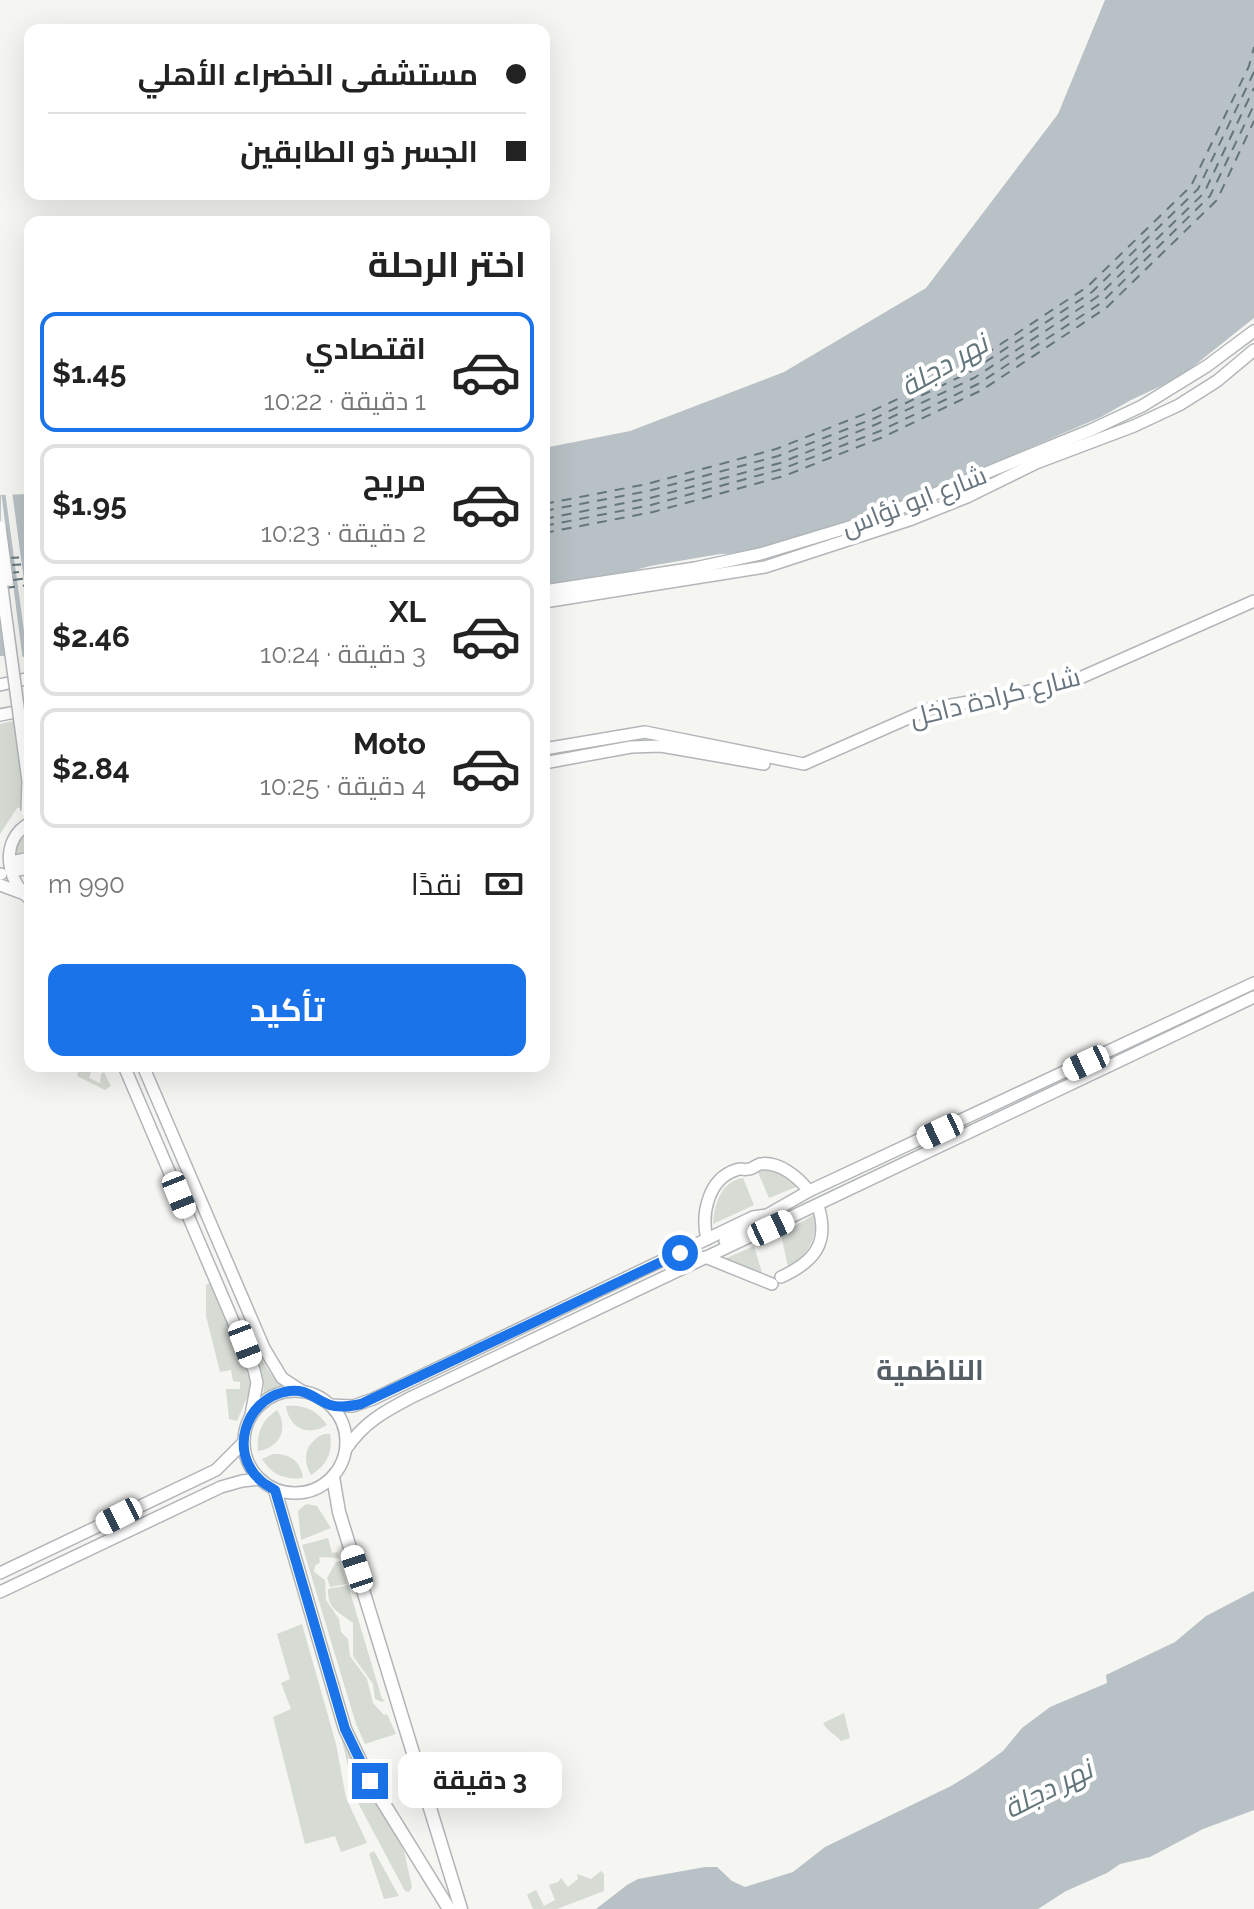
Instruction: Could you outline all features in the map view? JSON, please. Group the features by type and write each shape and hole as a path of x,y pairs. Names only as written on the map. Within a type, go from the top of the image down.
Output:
{"highway":[{"path":"333,1477 348,1540 461,1909"},
{"path":"275,1490 345,1729 370,1781 449,1909"}],"main road":[{"name":"شارع ابو نؤاس","path":"550,590 747,557 866,522 1142,406 1189,378 1254,331"},
{"name":"شارع ابو نؤاس","path":"550,601 765,567 900,524 950,505 1036,463 1134,426 1179,405 1217,381 1254,350"},
{"path":"0,527 24,706"},
{"path":"0,573 24,751"},
{"name":"شارع كرادة داخل","path":"550,748 645,732 804,764 929,709 960,701 1038,691 1078,680 1254,601"},
{"name":"شارع كرادة داخل","path":"550,762 631,747 661,746 806,771 927,715 1063,692 1254,608"},
{"path":"0,685 24,679"},
{"path":"0,715 24,710"},
{"path":"0,852 24,824"},
{"path":"14,839 10,867 15,882 24,893"},
{"path":"0,878 24,895"},
{"path":"346,1449 358,1431 393,1407 708,1256 760,1223 767,1215 809,1191 1254,983"},
{"path":"330,1405 361,1404 707,1239 818,1206 1254,997"},
{"path":"127,1072 254,1370 257,1383 243,1443 248,1463 259,1479 275,1490 309,1492 333,1477 342,1464 346,1433 330,1405 282,1378 264,1348 146,1072"},
{"path":"707,1239 704,1214 707,1201 720,1181 738,1169 750,1170 760,1164 782,1169 793,1174 809,1191"},
{"path":"749,1229 768,1221 809,1191"},
{"path":"708,1256 776,1281 803,1267 815,1253 822,1232 818,1206"},
{"path":"251,1415 273,1396 287,1391 302,1391"},
{"path":"0,1573 216,1470 243,1443"},
{"path":"0,1592 221,1487 259,1479"}],"shaded area":[{"path":"24,718 24,807 17,808 0,834 0,724"},
{"path":"23,835 24,858 14,860 18,842"},
{"path":"78,1072 91,1072 89,1078 100,1083 104,1072 111,1086 105,1090 77,1076"},
{"path":"757,1170 781,1172 801,1185 769,1198"},
{"path":"743,1178 754,1205 713,1224 720,1195 729,1184"},
{"path":"817,1213 810,1244 801,1258 788,1267 781,1234"},
{"path":"754,1246 762,1273 722,1260"},
{"path":"212,1282 250,1380 250,1390 237,1421 229,1419 226,1389 240,1389 240,1382 233,1381 231,1370 220,1372 206,1316 206,1285"},
{"path":"257,1351 285,1390 263,1399 264,1383"},
{"path":"286,1406 310,1409 327,1425 313,1430 300,1428 291,1420"},
{"path":"277,1410 282,1424 280,1436 272,1446 258,1451 261,1428"},
{"path":"330,1434 330,1452 321,1467 311,1475 306,1463 307,1451 313,1441"},
{"path":"273,1454 293,1459 300,1467 303,1478 285,1477 270,1469 262,1459"},
{"path":"306,1504 317,1506 331,1528 301,1540 298,1511"},
{"path":"328,1538 332,1553 338,1552 339,1558 319,1557 320,1562 314,1572 325,1580 326,1600 339,1619 341,1632 348,1639 350,1656 367,1679 373,1703 384,1715 387,1714 396,1734 365,1744 356,1724 302,1545"},
{"path":"340,1561 347,1584 330,1587 327,1578 336,1562"},
{"path":"348,1585 382,1699 385,1700 382,1702 375,1699 373,1684 353,1656 353,1623 335,1609 328,1596 328,1589"},
{"path":"302,1624 336,1744 346,1798 367,1843 341,1852 335,1836 305,1844 273,1717 291,1709 281,1683 290,1679 277,1634"},
{"path":"844,1713 850,1738 841,1741 823,1723"},
{"path":"345,1740 404,1851 412,1887 409,1892 405,1891 356,1799 342,1741"},
{"path":"374,1851 399,1896 384,1899 369,1854"},
{"path":"601,1871 604,1874 604,1891 557,1909 533,1909 527,1895 536,1890 544,1906 555,1900 549,1885 561,1878 568,1887 578,1879 577,1874 591,1879"}],"water":[{"name":"نهر دجلة","path":"1105,0 1254,0 1254,318 1180,377 1101,417 989,465 908,505 751,553 720,554 650,566 604,579 550,586 550,447 630,431 784,372 926,288 1058,114"},
{"path":"24,494 24,657 0,656 0,495"},
{"name":"نهر دجلة","path":"1254,1591 1254,1810 1203,1829 1150,1857 1120,1864 1038,1909 596,1909 638,1879 717,1867 732,1881 745,1887 793,1872 825,1847 951,1786 1003,1751 1022,1728 1050,1707 1107,1683 1106,1675 1175,1642 1206,1616"}],"pier":[{"path":"1,491 23,661 6,660 0,615"},
{"path":"5,491 12,491 24,581 24,631"}],"ferry route":[{"path":"550,503 647,484 776,449 872,411 966,367 1087,287 1191,186 1249,66 1254,47"},
{"path":"550,510 648,491 778,456 875,418 970,372 1092,292 1198,189 1254,72"},
{"path":"550,518 650,498 780,463 877,424 974,378 1097,297 1204,193 1254,88"},
{"path":"550,525 651,505 782,469 880,431 978,384 1101,303 1210,196 1254,105"},
{"path":"550,532 653,512 784,476 883,437 982,390 1106,308 1217,200 1254,121"},
{"path":"9,558 24,557"},
{"path":"11,565 24,564"},
{"path":"9,573 24,572"},
{"path":"13,580 24,579"},
{"path":"5,588 24,586"}],"district":[{"name":"الناظمية","path":"930,1370"}],"route":[{"path":"370,1781 345,1729 275,1490 259,1479 248,1463 243,1443 251,1415 273,1396 287,1391 302,1391 330,1405 361,1404 680,1253"}]}
